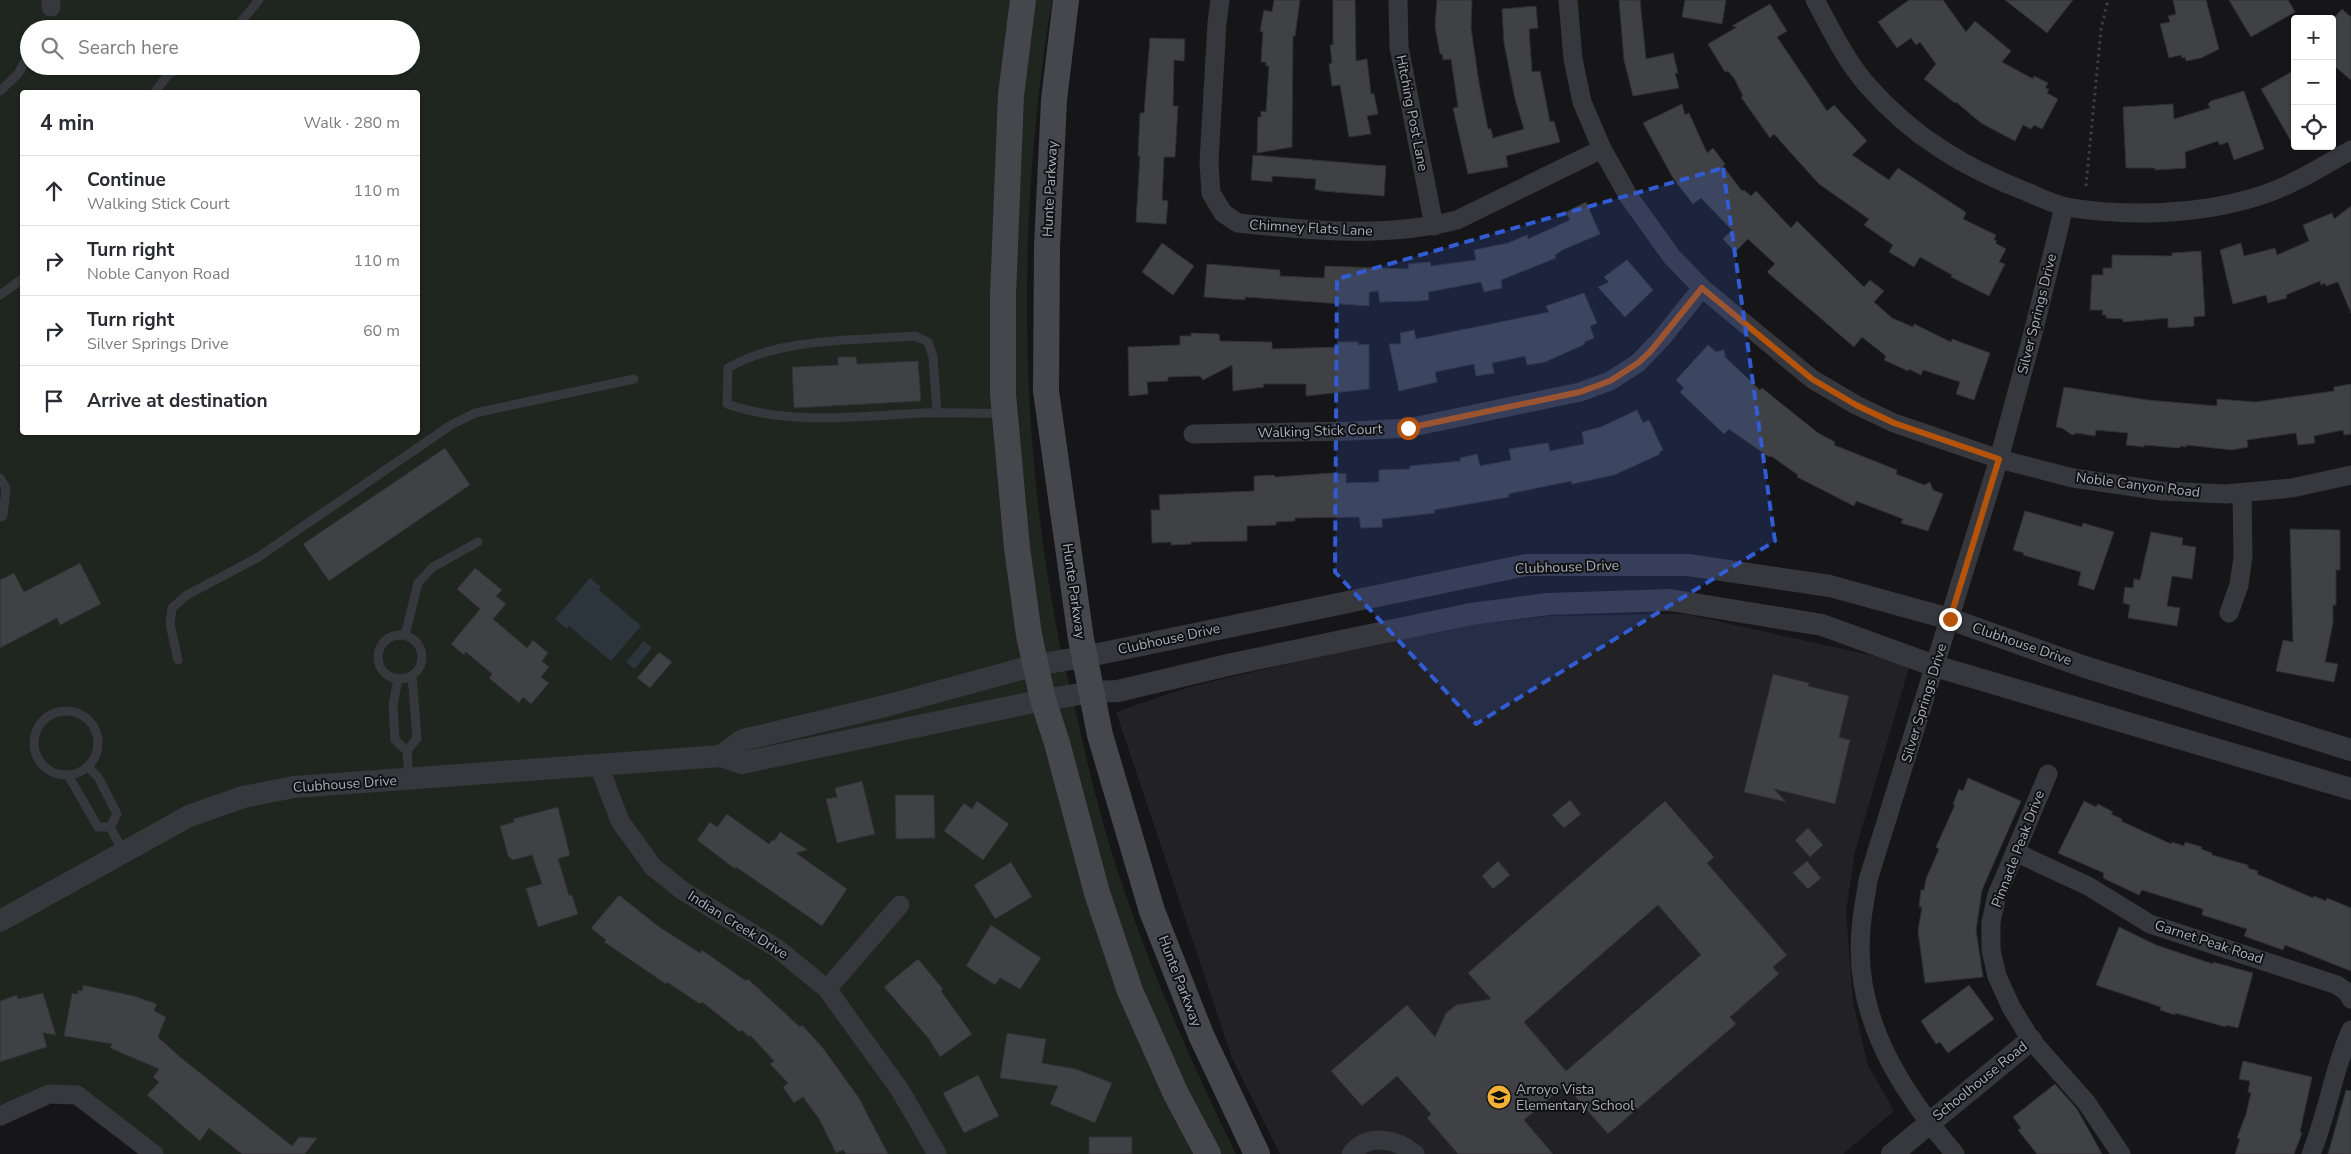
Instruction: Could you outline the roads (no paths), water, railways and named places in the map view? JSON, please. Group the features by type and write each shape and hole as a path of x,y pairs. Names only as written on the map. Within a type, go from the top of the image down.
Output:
{"main road":[{"path":"1022,0 1011,95 1003,295 1005,413 1017,548 1029,635 1043,700 1057,743 1097,893 1130,991 1176,1094 1208,1154"},
{"name":"Hunte Parkway","path":"1066,0 1054,100 1046,300 1046,391 1084,657 1100,735 1152,911 1201,1035 1257,1154"}],"street":[{"name":"Chimney Flats Lane","path":"1220,0 1216,32 1209,162 1211,193 1223,213 1238,223 1379,232 1434,226 1457,220 1602,149"},
{"name":"Hitching Post Lane","path":"1398,0 1399,47 1434,226"},
{"name":"Noble Canyon Road","path":"1568,0 1573,59 1582,102 1602,149 1629,197 1656,236 1702,288 1812,379 1856,405 1894,423 1999,459 2073,478 2162,491 2242,494 2292,488 2351,475"},
{"path":"1815,0 1840,45 1867,85 1900,119 1949,156 1996,180 2064,206 2145,213 2218,206 2257,197 2297,180 2351,150"},
{"name":"Silver Springs Drive","path":"1955,1154 1928,1123 1892,1069 1873,1028 1861,971 1860,930 1868,880 1999,459 2033,333 2064,206"},
{"name":"Walking Stick Court","path":"1193,434 1408,428 1580,392 1610,381 1638,363 1661,340 1702,288"},
{"path":"2229,613 2239,585 2243,557 2242,494"},
{"name":"Clubhouse Drive","path":"721,756 743,740 889,705 1036,665 1084,657 1526,565 1688,565 1830,586 1950,619 2085,667 2351,750"},
{"name":"Clubhouse Drive","path":"0,920 189,816 244,797 294,786 721,756 742,763 1043,700 1092,692 1118,691 1232,664 1471,614 1548,604 1615,600 1670,600 1822,625 1935,666 2351,789"},
{"name":"Indian Creek Drive","path":"599,766 620,821 653,866 683,891 778,948 827,989 900,1090 937,1154"},
{"name":"Pinnacle Peak Drive","path":"2048,774 1997,895 1991,922 1991,950 1997,976 2011,1007 2031,1040 2086,1102 2121,1154"},
{"name":"Garnet Peak Road","path":"2015,852 2088,886 2150,924 2337,985 2347,992 2351,999"},
{"path":"827,989 900,905"},
{"path":"2311,1154 2328,1105 2335,1071 2351,1030"},
{"name":"Schoolhouse Road","path":"1892,1154 2031,1040"},
{"path":"0,1116 49,1094 77,1095 154,1154"},
{"path":"1352,1154 1366,1143 1392,1140 1405,1146 1415,1154"}],"lane":[{"path":"242,20 259,0"},
{"path":"0,90 20,70"},
{"path":"156,90 168,75"},
{"path":"0,295 20,280"},
{"path":"937,413 933,357 928,342 915,336 790,346 747,357 728,368 727,404 746,411 812,419 937,413 1005,413"},
{"path":"178,660 170,624 172,608 187,595 257,558 451,425 475,413 634,379"},
{"path":"0,478 6,488 3,516 0,517"},
{"path":"405,635 418,583 433,567 478,542"},
{"path":"405,635 417,642 423,655 422,663 412,676 398,679 384,672 379,665 378,651 386,640 392,636 405,635"},
{"path":"409,779 407,751 417,738 412,676"},
{"path":"398,679 393,705 395,740 407,751"},
{"path":"69,710 80,713 89,719 95,728 98,749 88,767 79,773 68,775 53,772 40,763 35,754 34,743 35,733 40,723 58,711 69,710"},
{"path":"88,767 98,777 117,814 110,827"},
{"path":"68,775 98,827 110,827"},
{"path":"110,827 123,852"}],"place":[{"name":"Arroyo Vista Elementary School","path":"1499,1097"}]}
